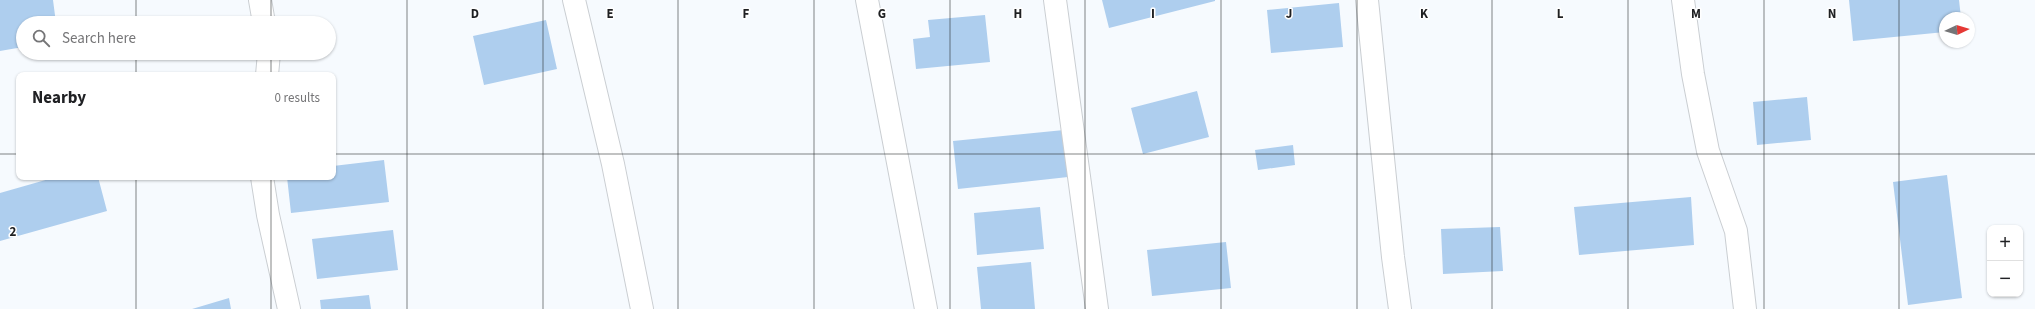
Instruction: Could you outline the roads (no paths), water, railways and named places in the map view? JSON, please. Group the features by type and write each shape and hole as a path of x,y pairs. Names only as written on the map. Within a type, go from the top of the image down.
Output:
{"street":[{"path":"260,0 263,16"},
{"path":"574,0 613,164 642,309"},
{"path":"867,0 926,309"},
{"path":"1055,0 1097,309"},
{"path":"1367,0 1393,257 1400,309"},
{"path":"1683,0 1693,74 1708,151 1736,231 1745,309"},
{"path":"267,72 268,60"},
{"path":"262,180 268,215 289,309"}]}
